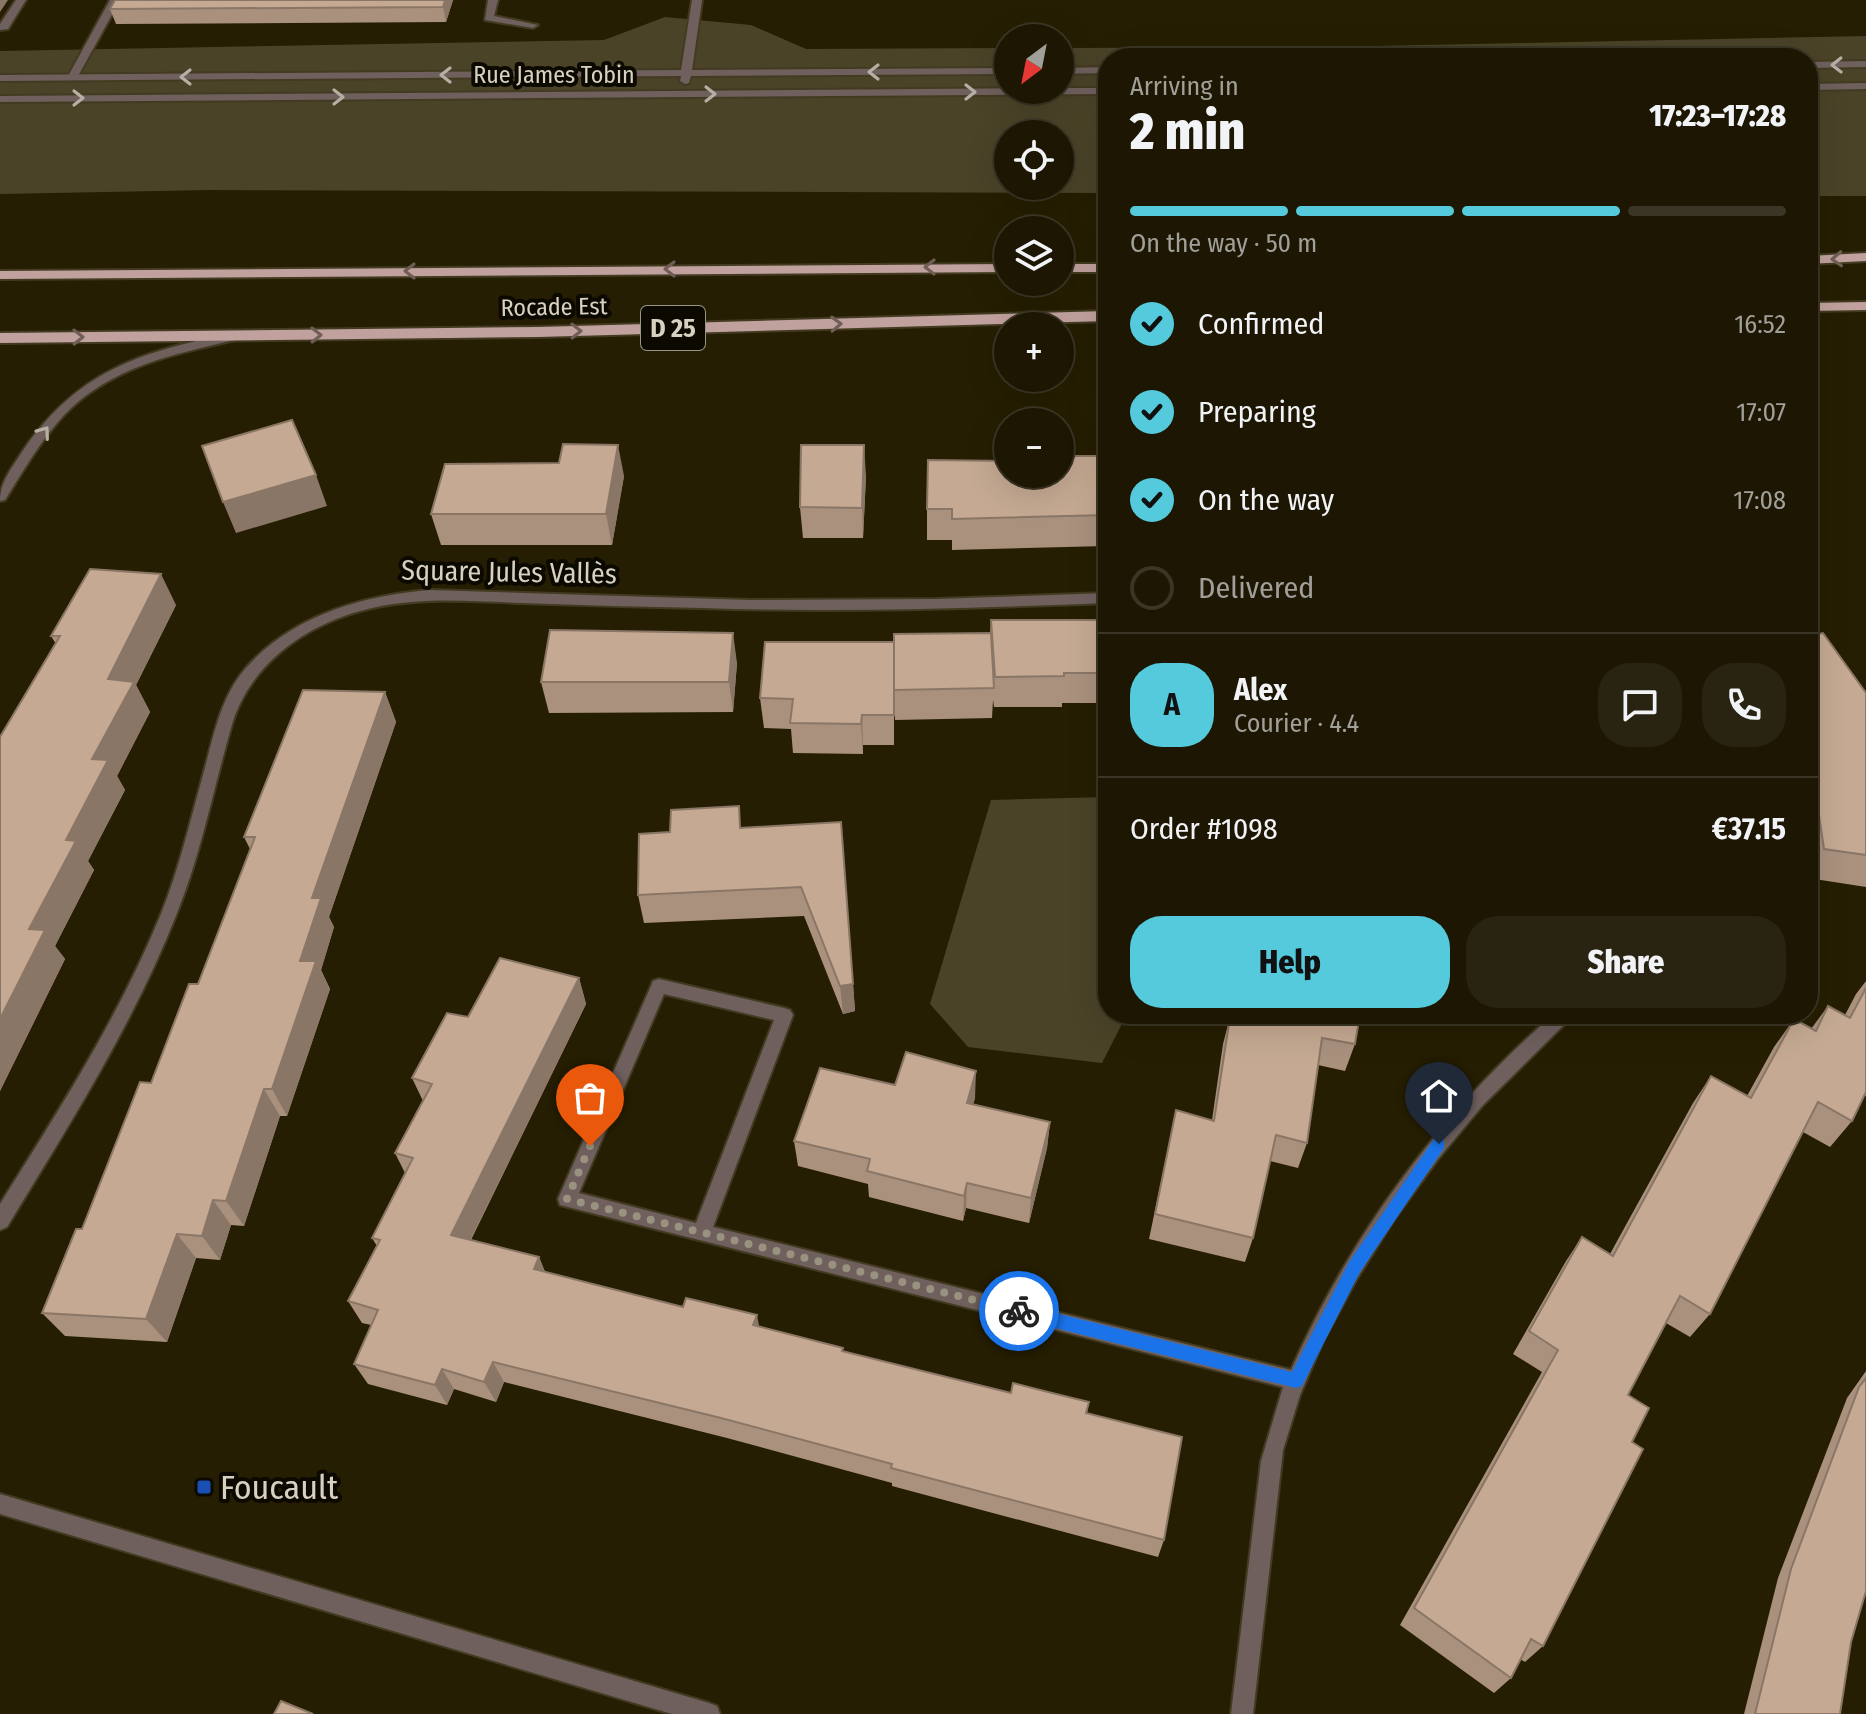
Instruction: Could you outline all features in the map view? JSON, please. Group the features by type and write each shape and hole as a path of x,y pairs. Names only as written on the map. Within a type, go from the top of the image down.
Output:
{"main road":[{"path":"1818,259 1866,257"},
{"name":"Rocade Est","path":"0,275 994,268"},
{"path":"1074,268 1098,268"},
{"path":"1818,307 1866,306"},
{"name":"Rocade Est","path":"0,338 552,331 1098,316"}],"street":[{"path":"0,27 4,27 21,0"},
{"path":"72,78 115,0"},
{"path":"493,0 488,18 533,25"},
{"path":"684,94 697,0"},
{"path":"1818,65 1866,64"},
{"path":"1074,71 1098,70"},
{"name":"Rue James Tobin","path":"0,78 994,71"},
{"path":"1818,87 1866,86"},
{"name":"Rue James Tobin","path":"0,99 1098,91"},
{"path":"0,497 60,411 90,387 148,359 238,335"},
{"name":"Square Jules Vallès","path":"0,1221 97,1061 155,948 185,870 230,706 261,661 305,630 356,605 379,599 429,595 750,605 937,604 1098,598"},
{"path":"702,1232 784,1015 659,986 567,1199 1296,1381"},
{"path":"1242,1714 1272,1452 1296,1381 1355,1267 1439,1144 1471,1104 1531,1042 1554,1024"},
{"path":"0,1504 709,1714"}],"shaded area":[{"path":"665,17 751,25 806,49 994,48 994,104 1074,104 1074,48 1322,47 1866,36 1866,196 1818,196 1818,48 1098,48 1098,193 1074,193 1074,120 994,120 994,193 210,190 0,194 0,51 604,40"},
{"path":"1098,797 1098,1024 1122,1024 1102,1063 968,1047 930,1004 991,800"}],"building":[{"path":"115,0 445,0 443,7 110,9"},
{"path":"292,420 316,475 223,502 202,446"},
{"path":"563,444 618,445 606,514 431,514 445,464 559,463"},
{"path":"801,445 864,445 862,508 800,507"},
{"path":"1074,456 1098,456 1098,515 952,519 952,509 927,509 928,460 994,461 994,488 1074,488"},
{"path":"90,569 161,574 108,679 134,682 92,759 108,760 66,840 76,841 29,929 45,930 0,1019 0,737 60,636 51,636"},
{"path":"991,620 1098,620 1098,673 995,677"},
{"path":"550,630 733,633 729,682 541,682"},
{"path":"991,633 994,688 894,690 894,634"},
{"path":"1823,633 1866,693 1866,855 1824,849 1818,808 1818,634"},
{"path":"765,642 894,642 894,715 862,715 861,724 790,723 793,699 760,698"},
{"path":"303,690 385,692 312,898 321,898 300,961 316,961 272,1089 264,1089 226,1201 213,1200 202,1236 177,1234 146,1319 42,1313 76,1229 82,1229 140,1082 151,1083 189,984 198,984 255,837 244,837"},
{"path":"739,806 740,828 841,822 853,984 840,986 801,887 638,895 639,834 670,832 671,810"},
{"path":"500,958 579,978 451,1235 539,1257 534,1269 683,1307 686,1298 757,1315 753,1325 843,1348 842,1351 1011,1393 1013,1383 1089,1402 1086,1413 1182,1437 1164,1540 891,1468 892,1464 721,1418 493,1362 484,1382 442,1369 435,1385 354,1364 378,1310 348,1301 380,1240 372,1238 413,1158 395,1153 432,1084 412,1078 447,1013 468,1017"},
{"path":"1866,988 1866,1092 1852,1121 1818,1102 1710,1314 1680,1296 1628,1395 1649,1408 1632,1442 1643,1449 1543,1646 1531,1639 1511,1678 1414,1608 1558,1350 1529,1331 1582,1237 1613,1256 1711,1076 1751,1098 1791,1024 1803,1024 1816,1031 1828,1006 1850,1018"},
{"path":"1229,1024 1358,1024 1355,1044 1322,1038 1307,1143 1276,1135 1253,1238 1155,1214 1176,1110 1214,1121"},
{"path":"906,1052 976,1071 967,1103 1050,1122 1031,1198 967,1183 964,1196 867,1171 870,1159 794,1141 820,1068 895,1085"},
{"path":"1866,1378 1866,1591 1851,1642 1840,1714 1755,1714 1791,1569 1859,1387"},
{"path":"281,1701 313,1714 274,1714"}],"way so far":[{"path":"590,1146 567,1199 1019,1311"}],"place":[{"name":"Foucault","path":"204,1487"}],"route":[{"path":"1019,1311 1296,1381 1355,1267 1439,1144"}]}
